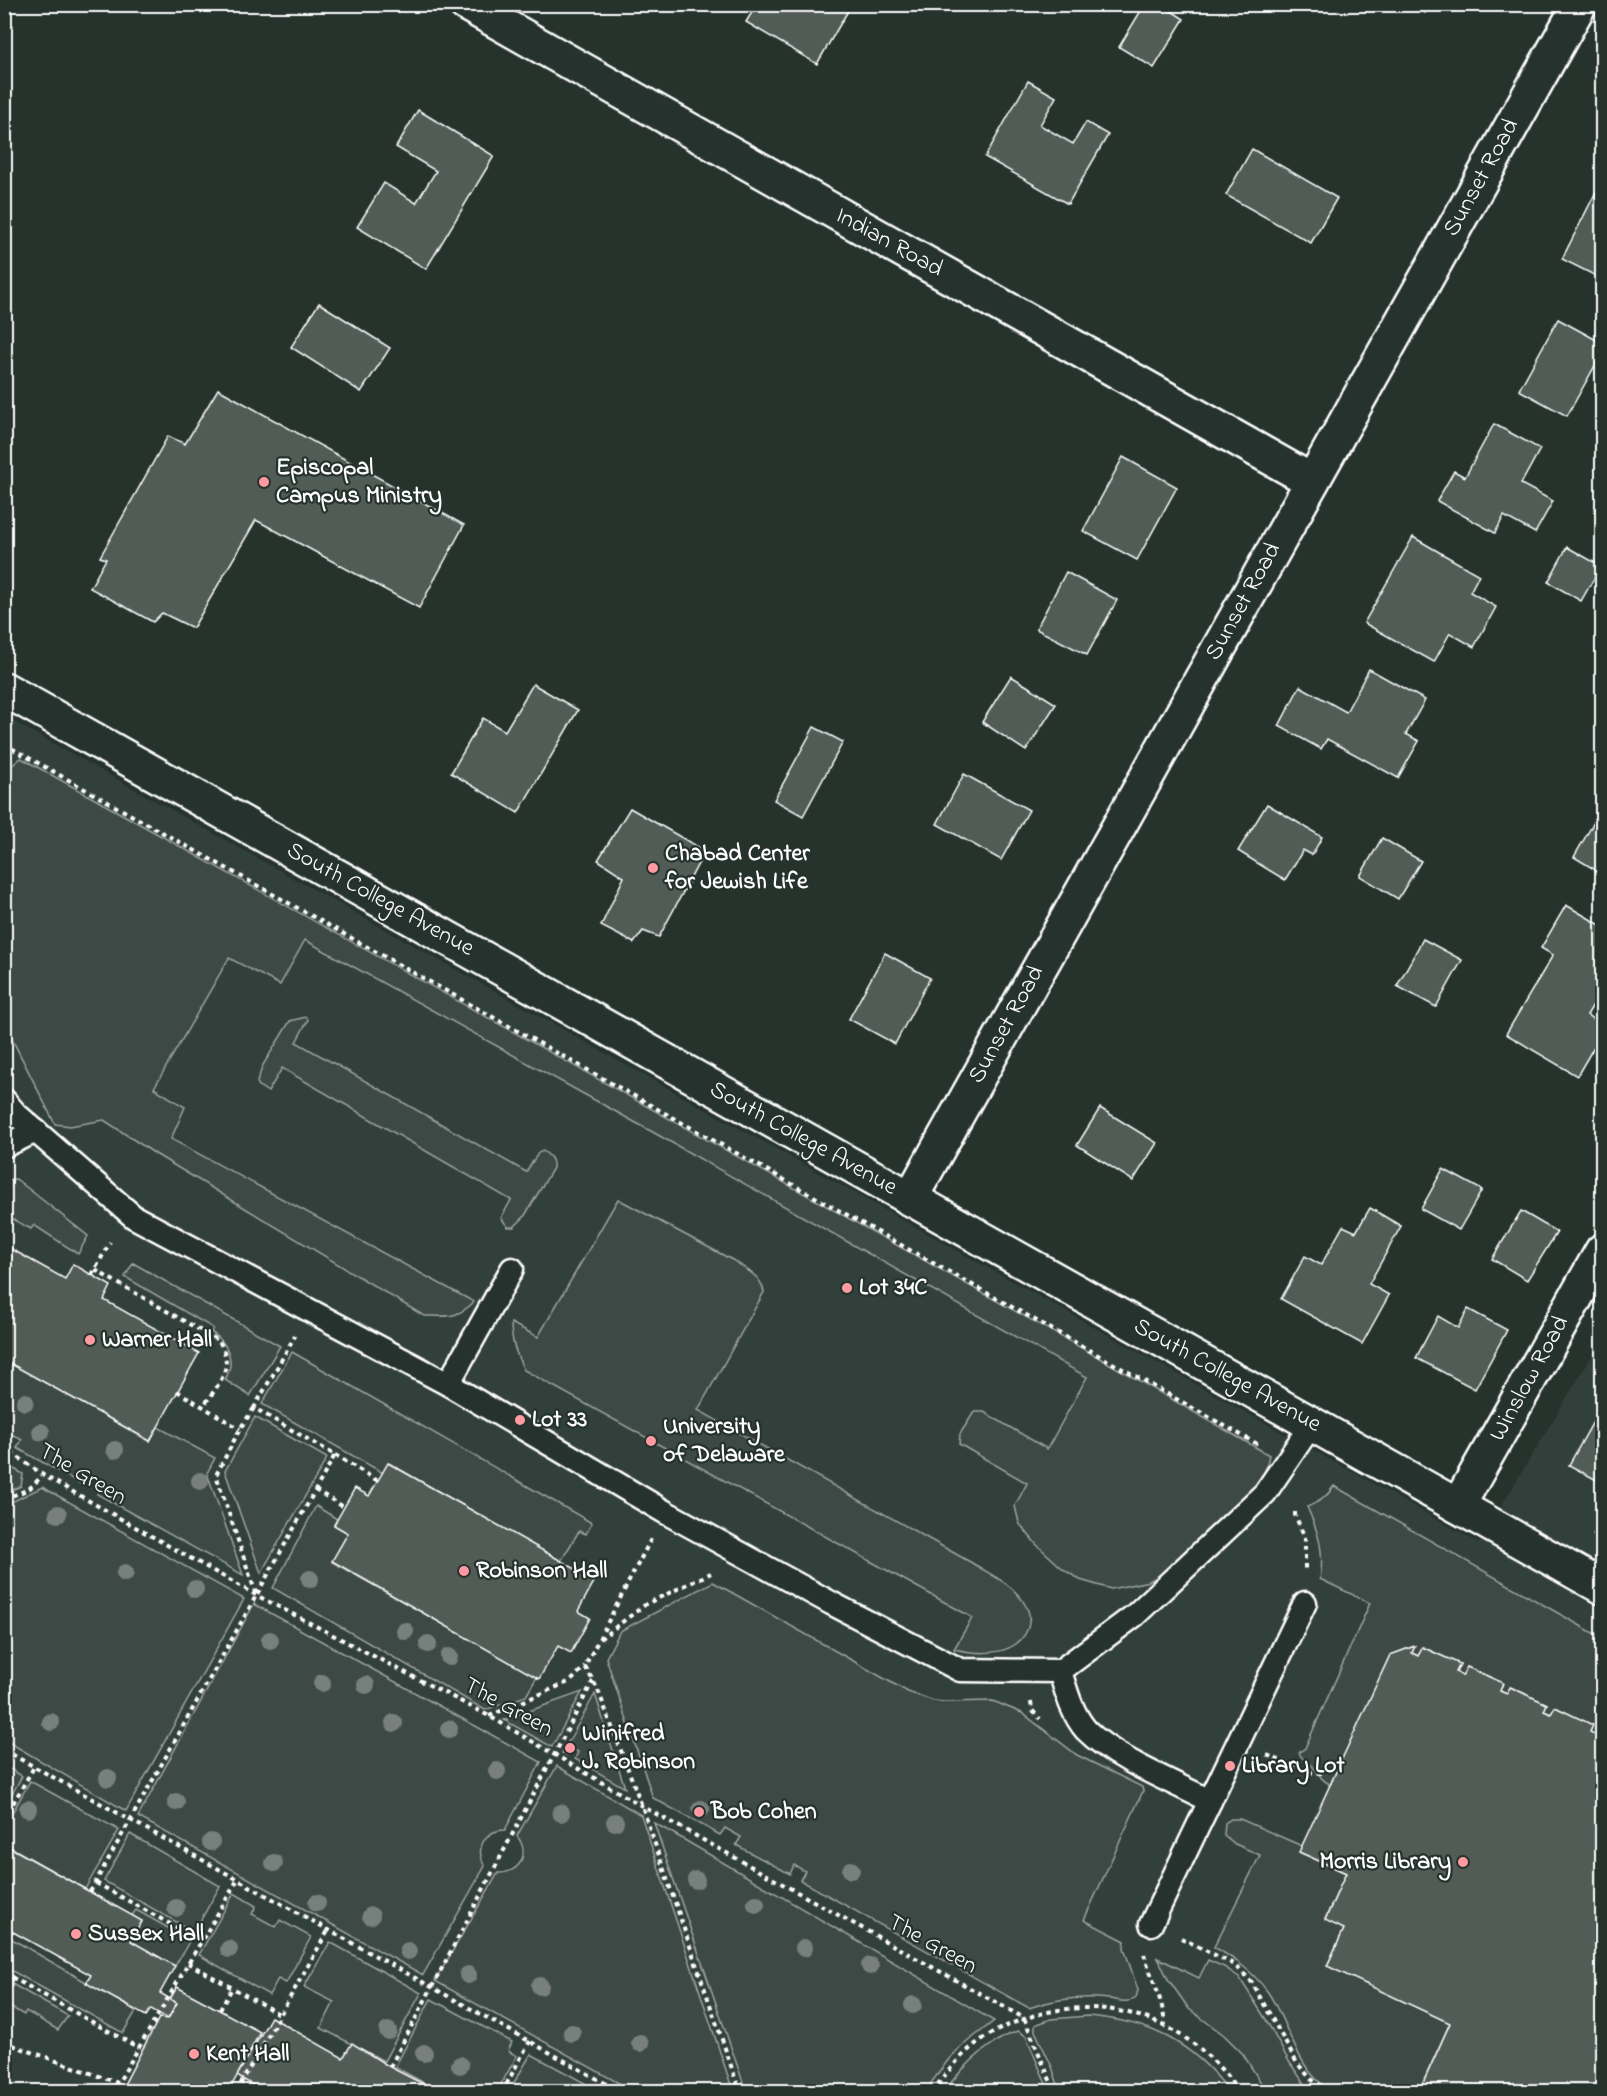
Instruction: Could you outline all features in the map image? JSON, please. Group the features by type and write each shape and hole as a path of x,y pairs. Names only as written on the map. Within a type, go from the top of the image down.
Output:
{"street":[{"name":"Indian Road","path":"466,4 1312,481"},
{"name":"Sunset Road","path":"910,1199 1580,4"},
{"name":"South College Avenue","path":"8,700 910,1199 1602,1587"},
{"name":"Winslow Road","path":"1458,1506 1602,1251"}],"lane":[{"path":"4,1100 16,1114 134,1217 448,1384 665,1512 960,1670 1060,1671 1135,1615 1265,1493 1312,1424"},
{"path":"4,1146 36,1131"},
{"path":"448,1384 512,1269"},
{"path":"1151,1924 1305,1604"},
{"path":"1060,1671 1068,1700 1086,1729 1122,1757 1210,1801"}],"path":[{"path":"4,744 1254,1441 1285,1462"},
{"path":"92,1275 110,1242"},
{"path":"95,1270 219,1341 226,1351 227,1363 224,1375 203,1407"},
{"path":"256,1595 216,1475 240,1429 310,1310"},
{"path":"177,1391 240,1429"},
{"path":"254,1408 378,1481"},
{"name":"The Green","path":"4,1447 43,1475 256,1595 489,1716 642,1806 1024,2018"},
{"path":"90,1892 335,1455"},
{"path":"4,1499 30,1489 43,1475"},
{"path":"315,1490 344,1507"},
{"path":"489,1716 571,1681 585,1666 665,1512"},
{"path":"1295,1512 1305,1538 1305,1604"},
{"path":"1594,1536 1602,1521"},
{"path":"598,1641 646,1604 710,1574 743,1555"},
{"path":"585,1666 593,1680 642,1806 740,2091"},
{"path":"390,2067 593,1680"},
{"path":"1238,1744 1306,1772 1322,1773"},
{"path":"4,1750 621,2091"},
{"path":"4,1819 34,1767"},
{"path":"4,2042 118,2083 238,1879"},
{"path":"96,1883 201,1941"},
{"path":"1165,2025 1163,2006 1142,1948 1151,1924 1236,1965 1251,1982 1297,2063 1311,2079 1330,2091"},
{"path":"236,2091 329,1929"},
{"path":"188,1964 279,2014"},
{"path":"4,1973 139,2048"},
{"path":"220,2010 232,1988"},
{"path":"932,2091 954,2063 985,2037 1024,2018 1057,2009 1094,2007 1131,2012 1165,2025 1193,2042 1218,2064 1239,2091"},
{"path":"1024,2018 1054,2091"},
{"path":"501,2091 530,2041"}],"shaded area":[{"name":"University of Delaware","path":"4,716 1479,1543 1602,1339 1602,2091 5,2091"},
{"path":"21,758 1103,1360 1269,1455 1259,1485 1175,1567 1149,1581 1111,1589 1080,1580 1063,1569 1036,1544 1019,1523 1015,1506 1027,1483 959,1444 960,1434 974,1412 984,1412 1047,1449 1087,1377 658,1135 305,940 280,985 229,958 154,1088 185,1107 171,1139 474,1302 468,1307 457,1314 424,1316 157,1155 104,1120 70,1126 55,1124 5,1025 4,772"},
{"path":"306,1017 308,1020 296,1042 526,1172 538,1153 543,1151 548,1154 553,1168 524,1217 514,1227 508,1227 501,1218 511,1200 282,1068 268,1092 259,1086 257,1082 263,1065 290,1021"},
{"path":"16,1179 88,1236 78,1254 34,1225 31,1229 5,1215 5,1180"},
{"path":"618,1199 736,1262 753,1274 762,1286 764,1292 698,1410 995,1576 1016,1592 1027,1609 1029,1623 1023,1637 1006,1649 996,1652 954,1649 972,1618 966,1614 524,1370 514,1347 511,1323 538,1337"},
{"path":"133,1263 280,1346 250,1396 225,1380 230,1359 222,1341 211,1332 213,1328 125,1277"},
{"path":"292,1352 592,1523 586,1534 579,1531 561,1561 389,1463 383,1473 262,1404"},
{"path":"5,1360 149,1441 158,1427 215,1458 207,1473 243,1575 97,1494 104,1482 88,1473 81,1484 17,1448 22,1440 5,1430"},
{"path":"255,1417 327,1458 261,1573 225,1471"},
{"path":"5,1464 23,1474 21,1486 5,1493"},
{"path":"1334,1486 1602,1638 1602,1729 1600,1728 1596,1735 1590,1732 1592,1725 1555,1707 1551,1714 1544,1711 1547,1704 1511,1687 1507,1694 1500,1691 1503,1683 1467,1667 1462,1676 1456,1672 1460,1664 1423,1647 1418,1656 1412,1653 1414,1646 1390,1655 1330,1787 1299,1753 1305,1748 1370,1603 1320,1579 1322,1560 1320,1542 1307,1507 1322,1499"},
{"path":"42,1487 244,1599 126,1811 5,1740 5,1505"},
{"path":"316,1506 337,1519 334,1525 348,1533 332,1562 537,1677 526,1696 485,1710 273,1588"},
{"path":"713,1582 908,1692 934,1701 993,1701 1022,1713 1077,1755 1142,1787 1143,1791 1084,1920 1125,1941 1124,1948 1138,1990 1136,1998 1126,2001 1078,1998 1048,2002 1029,2008 800,1880 805,1871 794,1865 790,1874 736,1845 741,1837 725,1828 720,1835 653,1798 606,1658 620,1631"},
{"path":"254,1604 541,1762 505,1830 492,1833 483,1841 481,1853 485,1866 423,1975 138,1817"},
{"path":"582,1692 552,1747 504,1720"},
{"path":"595,1694 625,1788 575,1759 578,1752 572,1749 567,1755 562,1753"},
{"path":"5,1766 22,1776 5,1807"},
{"path":"557,1766 641,1815 733,2091 633,2091 435,1981 498,1873 512,1870 521,1862 523,1850 517,1836"},
{"path":"30,1781 119,1830 85,1889 5,1844 5,1826"},
{"path":"1231,1819 1240,1819 1302,1846 1346,1873 1325,1919 1344,1929 1327,1966 1450,2023 1419,2091 1341,2092 1323,2085 1303,2062 1267,1991 1243,1966 1214,1947 1260,1855 1235,1844 1224,1835 1225,1823"},
{"path":"654,1823 994,2021 949,2059 925,2091 746,2091"},
{"path":"130,1834 220,1886 194,1932 104,1881"},
{"path":"234,1893 256,1906 252,1914 276,1927 280,1920 311,1937 286,1983 278,1979 269,1995 199,1955"},
{"path":"136,1910 190,1940 175,1966 131,1941 142,1922 132,1915"},
{"path":"5,1935 136,2011 123,2033 5,1967"},
{"path":"330,1942 421,1993 384,2061 321,2028 334,2002 304,1987"},
{"path":"1158,1958 1199,1978 1208,1960 1239,1977 1290,2063 1304,2083 1316,2091 1266,2091 1243,2054 1224,2035 1189,2009 1168,1979"},
{"path":"5,1980 68,2016 58,2030 26,2011 24,2015 5,2004"},
{"path":"431,1999 512,2042 508,2051 517,2056 497,2091 439,2091 395,2067"},
{"path":"1088,2016 1131,2023 1168,2037 1200,2059 1229,2091 1060,2091 1052,2067 1035,2031 1035,2025 1051,2019"},
{"path":"1018,2031 1026,2036 1049,2091 944,2091 959,2073 986,2048"},
{"path":"531,2054 594,2088 592,2091 509,2091"}],"building":[{"path":"757,4 852,4 817,64 746,22"},
{"path":"1145,4 1161,4 1184,19 1154,68 1119,47"},
{"path":"1410,4 1429,4 1425,13"},
{"path":"1028,81 1056,97 1040,125 1073,144 1086,122 1108,135 1068,204 985,157"},
{"path":"418,110 494,156 426,269 357,227 384,183 416,203 436,171 396,147"},
{"path":"1252,149 1337,198 1311,243 1226,195"},
{"path":"1602,180 1602,279 1562,259"},
{"path":"319,303 390,348 361,392 291,347"},
{"path":"1558,319 1602,343 1602,353 1567,416 1519,390"},
{"name":"Episcopal Campus Ministry","path":"218,389 464,525 419,608 256,520 193,628 162,613 153,622 90,588 106,559 100,557 168,436 185,444"},
{"path":"1494,424 1540,449 1521,484 1553,501 1535,533 1504,516 1495,533 1437,501 1454,471 1465,477"},
{"path":"1123,457 1177,487 1137,560 1083,531"},
{"path":"1413,537 1479,575 1470,592 1496,607 1474,647 1450,633 1434,662 1364,623"},
{"path":"1567,547 1601,566 1581,601 1548,582"},
{"path":"1066,572 1117,600 1087,655 1036,629"},
{"path":"1369,669 1425,700 1406,734 1419,741 1398,778 1327,739 1321,749 1279,726 1300,686 1346,712"},
{"path":"1011,676 1056,704 1026,751 982,722"},
{"path":"533,684 578,710 518,813 451,773 483,718 505,731"},
{"path":"814,727 843,742 803,816 774,800"},
{"path":"964,774 1029,810 1001,860 937,824"},
{"path":"1267,804 1322,837 1312,855 1303,850 1285,880 1238,851"},
{"name":"Chabad Center for Jewish Life","path":"630,808 705,851 659,937 643,931 634,943 601,926 624,877 598,860"},
{"path":"1598,815 1602,818 1602,874 1574,857"},
{"path":"1382,838 1421,861 1398,899 1360,876"},
{"path":"1566,905 1602,926 1602,990 1587,1015 1602,1025 1602,1033 1577,1076 1506,1034 1553,955 1541,948"},
{"path":"1423,939 1462,960 1436,1007 1397,986"},
{"path":"885,953 930,978 895,1044 849,1019"},
{"path":"1100,1108 1157,1143 1133,1181 1077,1145"},
{"path":"1443,1169 1482,1190 1459,1230 1421,1209"},
{"path":"1370,1208 1401,1226 1369,1284 1389,1295 1362,1344 1281,1299 1305,1256 1321,1265 1343,1226 1356,1232"},
{"path":"1521,1211 1557,1232 1527,1280 1492,1259"},
{"name":"Warner Hall","path":"4,1245 65,1279 73,1264 111,1286 104,1300 199,1353 150,1441 4,1360"},
{"path":"1468,1309 1507,1330 1475,1389 1416,1358 1438,1316 1458,1328"},
{"path":"1598,1413 1602,1415 1602,1483 1569,1465"},
{"name":"Robinson Hall","path":"388,1463 595,1580 578,1611 590,1618 571,1653 558,1646 539,1679 332,1561 348,1533 334,1525 355,1488 369,1496"},
{"name":"Morris Library","path":"1415,1646 1412,1653 1418,1656 1422,1647 1460,1664 1456,1672 1462,1676 1467,1667 1503,1683 1500,1691 1507,1694 1510,1687 1547,1704 1544,1711 1551,1714 1555,1707 1593,1725 1590,1732 1596,1735 1600,1728 1602,1729 1602,2092 1419,2092 1450,2023 1327,1966 1344,1929 1325,1920 1346,1873 1299,1852 1390,1655"},
{"name":"Sussex Hall","path":"4,1844 142,1921 131,1941 175,1966 160,1993 177,2003 168,2019 151,2009 146,2016 86,1983 91,1975 4,1927"},
{"name":"Kent Hall","path":"177,1987 260,2032 237,2076 228,2092 120,2092 159,2018 168,2019 177,2003 170,1999"},
{"path":"271,2017 343,2058 352,2043 390,2067 439,2092 265,2092 237,2076"}],"place":[{"name":"Episcopal Campus Ministry","path":"264,482"},
{"name":"Chabad Center for Jewish Life","path":"653,868"},
{"name":"Lot 34C","path":"847,1288"},
{"name":"Warner Hall","path":"90,1340"},
{"name":"Lot 33","path":"520,1420"},
{"name":"University of Delaware","path":"651,1441"},
{"name":"Robinson Hall","path":"464,1571"},
{"name":"Winifred J. Robinson","path":"570,1748"},
{"name":"Library Lot","path":"1230,1766"},
{"name":"Bob Cohen","path":"699,1812"},
{"name":"Morris Library","path":"1463,1862"},
{"name":"Sussex Hall","path":"76,1934"},
{"name":"Kent Hall","path":"194,2054"}]}
